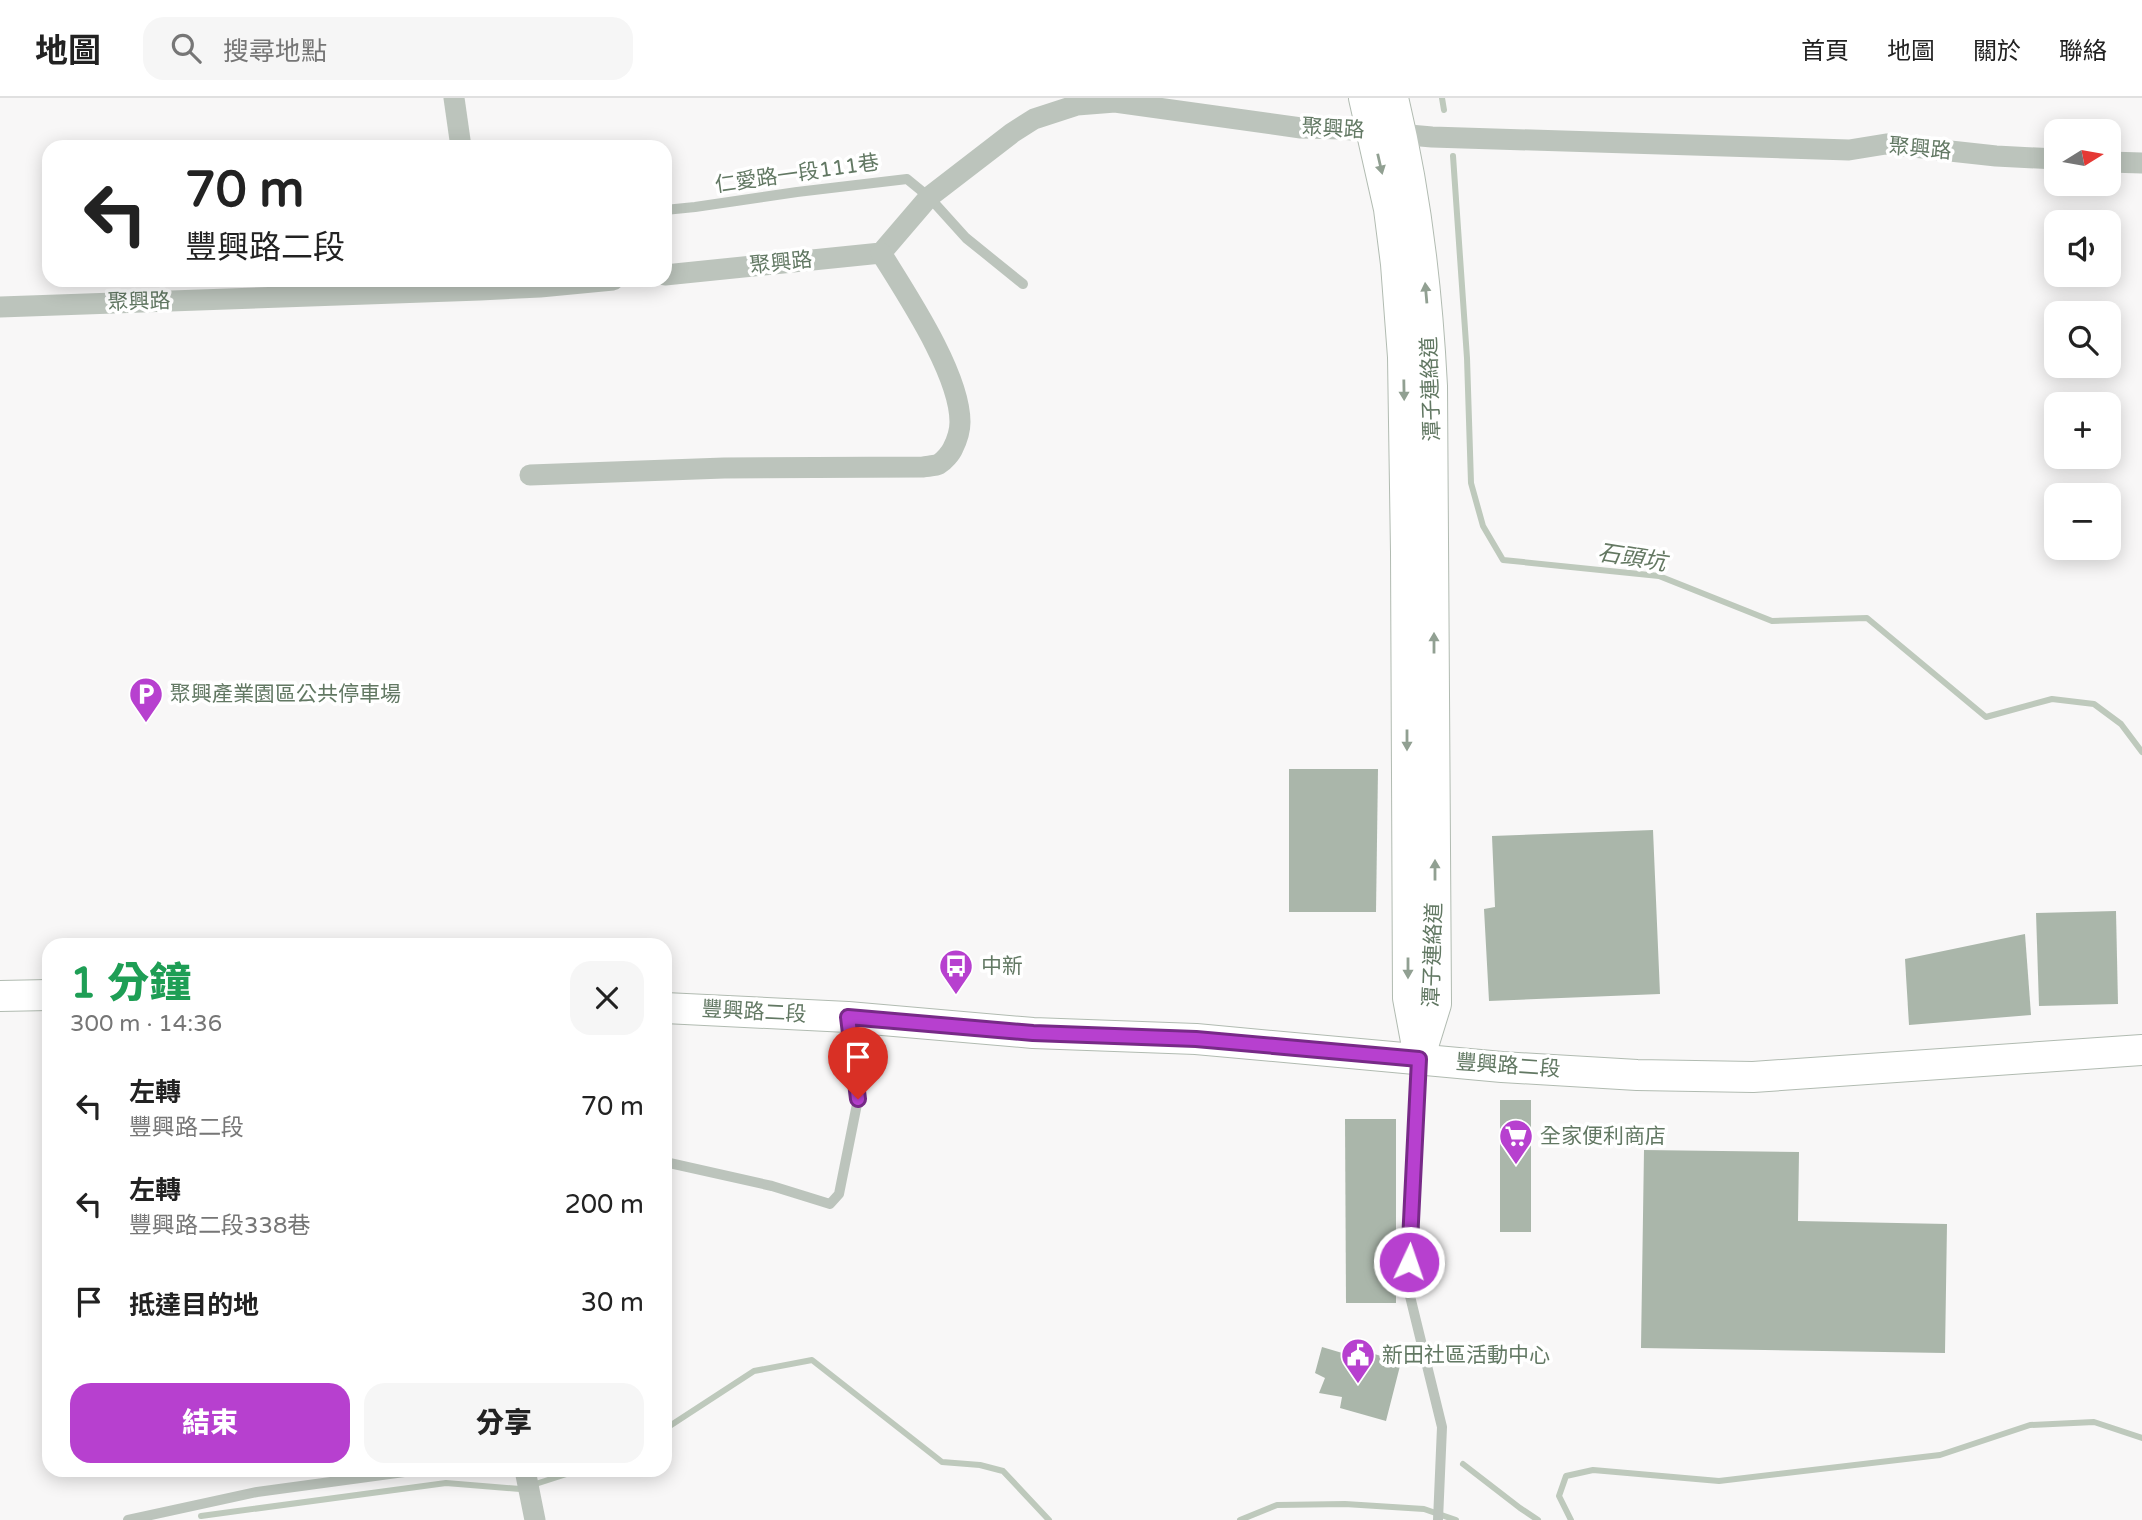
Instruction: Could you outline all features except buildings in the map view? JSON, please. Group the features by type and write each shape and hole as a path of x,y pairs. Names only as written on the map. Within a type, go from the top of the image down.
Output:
{"street":[{"path":"454,98 460,140"},
{"name":"潭子連絡道","path":"1364,98 1387,133 1420,242 1432,386 1436,1004 1419,1059"},
{"name":"潭子連絡道","path":"1387,133 1393,98"},
{"name":"聚興路","path":"672,274 881,253 929,197 1012,133 1034,119 1077,105 1115,102 1301,128 1499,140 1849,150 1886,144 2044,158"},
{"path":"2121,162 2142,163"},
{"path":"530,475 724,468 923,467 939,464 951,452 957,440 961,426 960,408 926,327 881,253"},
{"name":"聚興路","path":"0,307 435,287"},
{"path":"0,996 42,995"},
{"name":"豐興路二段","path":"672,1008 848,1017 1033,1033 1196,1039 1502,1067 1637,1075 1753,1077 2142,1050"},
{"path":"526,1477 535,1520"}],"lane":[{"name":"仁愛路一段111巷","path":"672,209 907,179 929,197 966,238 1023,284"},
{"path":"672,1164 772,1186 830,1204 839,1194 858,1099 848,1017"},
{"path":"1419,1059 1408,1288 1442,1427 1437,1520"},
{"path":"128,1520 257,1492 367,1477"}],"waterway":[{"name":"石頭坑","path":"1442,98 1444,110"},
{"name":"石頭坑","path":"1453,156 1467,358 1471,483 1483,526 1503,560 1659,576 1772,621 1867,618 1986,717 2052,699 2094,704 2121,724 2142,752"},
{"path":"672,1424 754,1371 812,1360 942,1462 980,1465 1003,1471 1049,1520"},
{"path":"1571,1520 1559,1496 1566,1476 1593,1470 1719,1481 1940,1455 2030,1425 2094,1422 2142,1438"},
{"path":"1463,1464 1538,1520"},
{"path":"201,1516 446,1483 520,1489 557,1477"},
{"path":"1240,1520 1277,1505 1345,1504 1424,1509 1456,1520"}],"place":[{"name":"聚興產業園區公共停車場","path":"146,724"},
{"name":"中新","path":"956,996"},
{"name":"全家便利商店","path":"1516,1166"},
{"name":"新田社區活動中心","path":"1358,1385"}],"route":[{"path":"858,1099 848,1017 1033,1033 1196,1039 1419,1059 1409,1262"}]}
